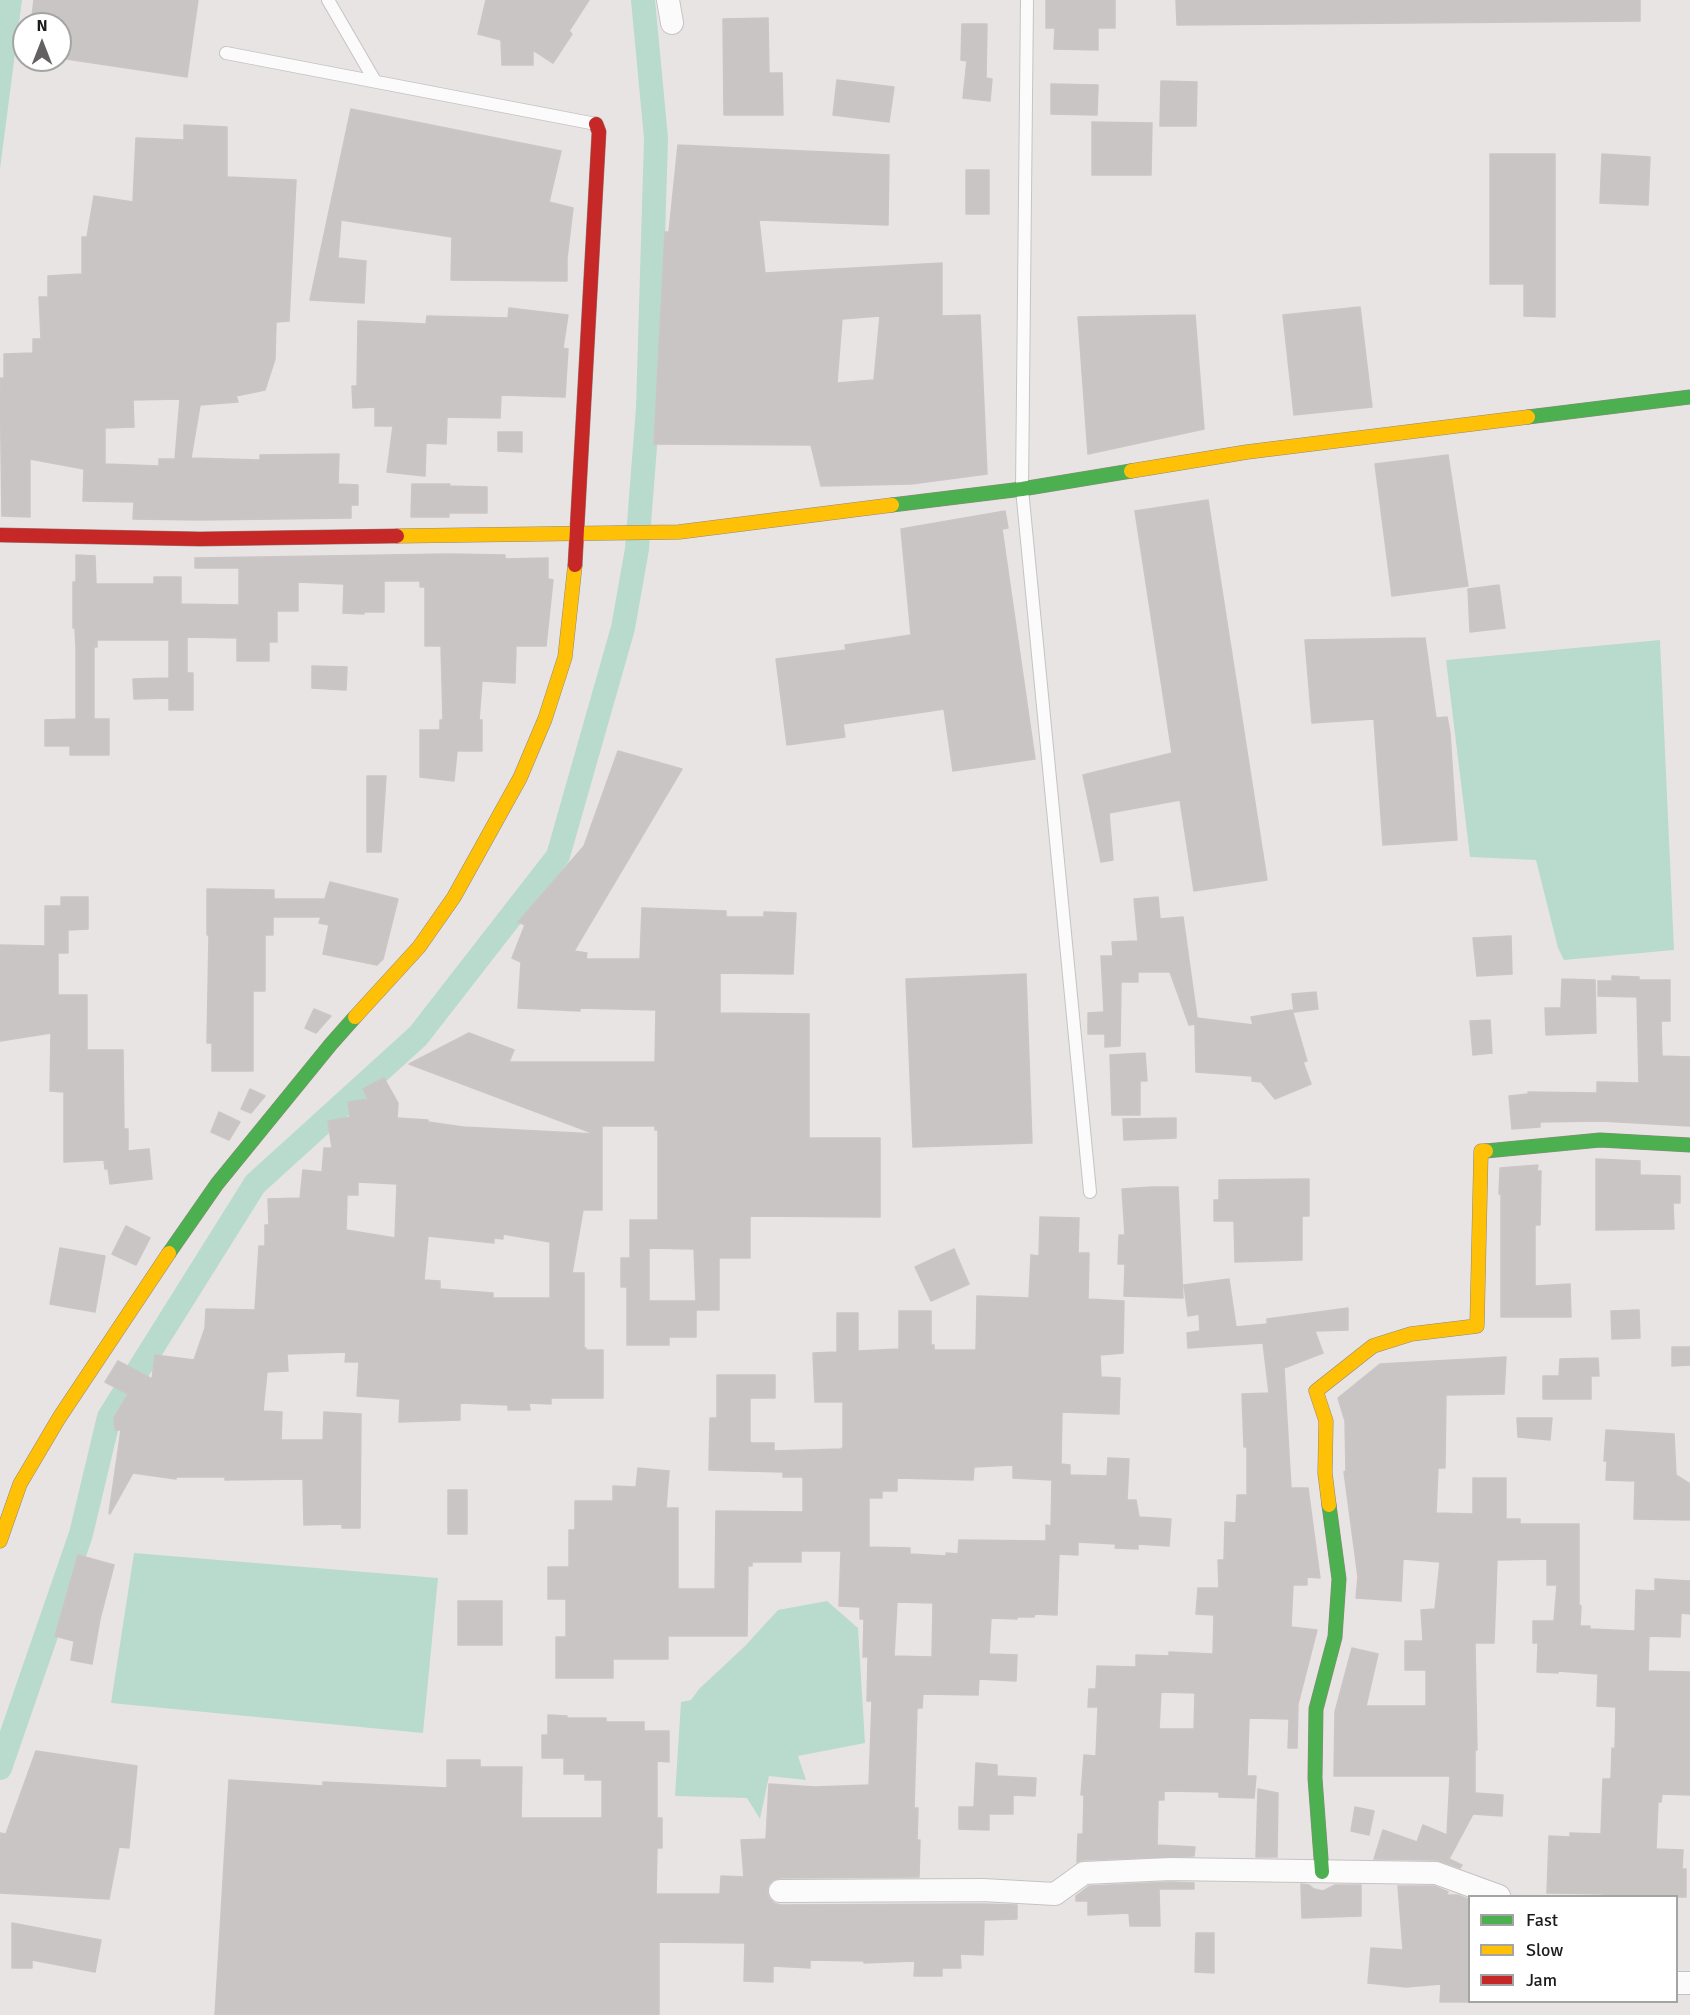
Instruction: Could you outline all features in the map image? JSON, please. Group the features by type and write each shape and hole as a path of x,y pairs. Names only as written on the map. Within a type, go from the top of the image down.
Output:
{"street":[{"path":"668,0 672,23"},
{"path":"0,1541 10,1483 59,1418 124,1318 217,1184 331,1044 419,947 454,897 520,778 545,719 565,657 573,596 599,132 596,124"},
{"path":"0,535 200,540 679,532 1022,489 1247,452 1690,398"},
{"path":"1323,1872 1315,1778 1316,1709 1335,1637 1339,1579 1325,1473 1326,1421 1316,1391 1373,1346 1411,1334 1478,1326 1481,1151 1600,1140 1690,1144"},
{"path":"780,1891 983,1890 1055,1894 1084,1873 1170,1869 1436,1873 1496,1895"}],"lane":[{"path":"328,0 375,81"},
{"path":"1027,0 1022,489 1090,1192"},
{"path":"226,53 596,124"}],"shaded area":[{"path":"0,0 22,0 20,12 12,12 13,72 0,169"},
{"path":"1660,640 1674,950 1564,960 1558,948 1536,860 1470,857 1446,660"},
{"path":"134,1553 438,1578 423,1733 111,1703"},
{"path":"827,1601 858,1628 865,1743 798,1756 806,1780 769,1776 760,1819 747,1798 675,1796 681,1702 691,1700 699,1689 745,1646 778,1610"}],"building":[{"path":"34,0 198,0 187,77 72,60 72,12 32,12"},
{"path":"486,0 589,0 569,31 572,34 553,63 533,50 533,65 502,65 501,40 478,34"},
{"path":"1046,0 1115,0 1115,28 1098,28 1098,50 1054,49 1055,28 1046,28"},
{"path":"1176,0 1640,0 1640,21 1177,25"},
{"path":"768,18 769,73 782,73 783,115 724,115 723,19"},
{"path":"962,24 987,24 986,78 992,79 990,101 963,98 967,61 961,60"},
{"path":"837,80 894,87 889,122 833,115"},
{"path":"1161,81 1197,82 1196,126 1160,126"},
{"path":"1051,84 1098,85 1097,115 1051,114"},
{"path":"351,109 561,151 549,202 573,208 567,258 567,281 451,280 452,237 341,220 338,258 366,261 364,303 310,300"},
{"path":"1092,122 1152,123 1151,175 1092,175"},
{"path":"184,125 227,127 227,177 296,180 289,321 276,322 275,359 265,390 236,396 238,402 200,405 191,458 260,460 260,455 339,454 338,484 358,485 358,505 351,505 351,518 133,519 134,502 83,501 84,469 30,459 30,517 2,516 0,378 4,378 4,354 33,353 33,339 41,339 39,297 48,297 48,276 82,274 82,237 87,237 94,196 133,202 136,138 184,140","holes":["180,399 175,459 159,459 159,466 105,464 105,428 134,427 133,400"]},
{"path":"678,145 889,155 888,225 759,220 765,273 942,263 942,316 980,315 987,474 911,484 821,486 811,445 654,444 665,232 669,232","holes":["880,316 874,380 837,383 842,319"]},
{"path":"1490,154 1555,154 1555,317 1524,316 1524,284 1490,284"},
{"path":"1602,154 1650,157 1648,205 1600,203"},
{"path":"966,170 989,170 989,214 966,214"},
{"path":"1360,307 1372,407 1294,415 1283,315"},
{"path":"509,308 568,315 563,348 568,349 565,397 501,395 500,418 447,417 446,444 426,443 425,476 387,472 393,426 375,426 375,407 353,408 352,386 357,386 358,321 426,324 427,316 508,318"},
{"path":"1195,315 1204,429 1088,454 1078,317"},
{"path":"498,432 522,432 522,452 498,451"},
{"path":"1448,455 1468,586 1392,596 1375,464"},
{"path":"412,484 487,487 487,513 449,513 449,517 411,517"},
{"path":"1208,500 1267,880 1194,891 1180,800 1109,813 1113,860 1101,862 1083,775 1172,753 1135,511"},
{"path":"1005,511 1008,528 1002,529 1035,759 953,771 944,709 843,724 845,737 787,745 776,659 846,650 845,645 911,635 901,529"},
{"path":"76,555 95,556 96,584 154,584 154,577 181,577 181,604 239,605 239,568 195,568 195,558 505,555 505,559 548,558 548,579 553,580 546,646 516,646 515,683 482,681 479,720 482,720 482,751 457,751 454,781 420,777 420,730 440,730 440,720 443,720 441,646 425,646 425,587 420,587 420,581 384,581 384,612 364,612 364,614 343,613 344,584 298,582 298,611 277,611 277,642 269,642 269,661 237,661 237,638 187,637 187,673 193,673 193,710 169,710 169,698 134,699 133,679 169,678 169,640 97,640 97,647 94,647 94,719 109,719 109,755 70,755 70,746 45,746 45,720 76,719 73,582 76,582"},
{"path":"1499,585 1505,628 1470,632 1468,589"},
{"path":"1425,638 1436,718 1447,717 1450,733 1457,840 1383,845 1374,719 1312,723 1305,640"},
{"path":"312,666 347,667 346,690 312,688"},
{"path":"618,751 682,769 574,951 587,953 586,959 640,959 642,908 726,911 726,917 764,917 764,912 796,913 793,974 720,973 720,1013 809,1014 809,1138 880,1138 880,1217 750,1216 750,1258 719,1258 719,1310 696,1310 696,1337 669,1337 669,1345 627,1345 627,1287 621,1287 621,1258 630,1258 630,1220 658,1220 658,1130 655,1130 655,1126 602,1126 602,1210 583,1210 572,1273 584,1273 584,1348 603,1350 603,1398 551,1398 551,1404 529,1403 530,1410 508,1410 508,1405 460,1403 460,1420 399,1422 400,1399 357,1396 359,1362 345,1362 346,1352 287,1354 288,1371 267,1372 263,1411 282,1412 281,1440 323,1440 324,1412 361,1414 360,1528 342,1528 342,1524 304,1525 303,1479 225,1480 225,1477 176,1477 176,1479 133,1473 110,1514 121,1430 115,1430 114,1418 128,1394 105,1382 118,1361 152,1379 155,1355 194,1360 205,1328 206,1309 255,1310 259,1246 265,1246 265,1225 269,1225 268,1199 300,1198 303,1170 322,1172 324,1148 332,1148 328,1121 350,1117 348,1102 368,1099 363,1089 384,1078 398,1103 397,1118 428,1120 428,1122 463,1127 595,1134 409,1064 469,1033 514,1050 509,1062 655,1062 656,1010 580,1008 580,1011 518,1008 521,962 512,958 525,925 518,922 584,846","holes":["358,1182 397,1184 395,1238 346,1230 347,1195 358,1195","503,1234 550,1242 550,1298 493,1298 493,1293 440,1289 440,1281 424,1280 428,1236 494,1243 494,1238 503,1239","649,1248 694,1249 696,1301 649,1301"]},
{"path":"367,776 386,776 381,852 367,852"},
{"path":"330,882 398,899 383,959 377,965 323,954 329,925 319,923 321,917 273,917 273,935 265,935 265,991 253,991 253,1071 212,1071 212,1043 207,1043 209,935 207,935 207,889 274,890 274,899 325,899"},
{"path":"61,897 88,897 88,929 68,930 68,953 58,953 58,995 87,995 87,1050 123,1050 124,1129 128,1129 128,1151 149,1149 152,1179 110,1184 104,1160 64,1162 64,1092 50,1091 51,1033 0,1041 0,945 45,946 45,906 61,906"},
{"path":"1158,897 1160,919 1183,917 1197,1018 1253,1025 1251,1017 1292,1010 1307,1061 1303,1062 1311,1084 1275,1099 1261,1082 1252,1081 1252,1076 1196,1072 1195,1024 1189,1025 1170,972 1138,972 1138,982 1121,982 1120,1046 1105,1047 1105,1034 1088,1034 1088,1013 1104,1012 1101,956 1113,956 1112,942 1138,941 1134,899"},
{"path":"1511,936 1512,974 1477,976 1473,938"},
{"path":"1026,974 1032,1143 913,1147 906,979"},
{"path":"1612,976 1639,977 1639,980 1670,980 1670,1021 1661,1021 1662,1056 1690,1057 1690,1126 1601,1121 1540,1122 1540,1127 1512,1129 1509,1096 1528,1094 1528,1092 1597,1093 1597,1082 1639,1083 1637,997 1598,996 1598,981 1612,981"},
{"path":"1562,979 1595,980 1596,1033 1546,1035 1545,1008 1561,1008"},
{"path":"1316,992 1318,1009 1294,1012 1292,994"},
{"path":"314,1009 331,1016 316,1033 305,1028"},
{"path":"1490,1020 1492,1053 1473,1055 1470,1021"},
{"path":"1145,1053 1147,1081 1140,1081 1140,1115 1112,1115 1110,1055"},
{"path":"250,1089 265,1096 251,1113 241,1109"},
{"path":"219,1112 240,1122 229,1140 211,1132"},
{"path":"1176,1118 1176,1138 1124,1140 1123,1119"},
{"path":"1596,1159 1640,1161 1640,1175 1680,1176 1680,1203 1673,1203 1674,1229 1596,1230"},
{"path":"1538,1165 1537,1171 1541,1171 1540,1225 1535,1225 1535,1286 1570,1284 1571,1317 1501,1317 1500,1168"},
{"path":"1309,1179 1309,1216 1302,1216 1302,1260 1235,1262 1234,1221 1214,1221 1214,1200 1219,1200 1219,1180"},
{"path":"1178,1187 1183,1298 1124,1296 1125,1264 1118,1264 1119,1235 1125,1235 1122,1189"},
{"path":"1040,1217 1079,1218 1078,1253 1089,1253 1088,1299 1124,1301 1123,1353 1100,1355 1101,1377 1120,1378 1119,1414 1062,1412 1061,1464 1070,1465 1070,1475 1107,1476 1108,1458 1129,1459 1127,1500 1136,1500 1139,1517 1171,1519 1169,1546 1138,1544 1138,1549 1115,1548 1116,1544 1078,1542 1078,1555 1059,1554 1057,1615 1035,1614 1034,1617 1017,1617 1017,1619 991,1618 989,1654 1017,1655 1016,1681 979,1679 978,1695 923,1694 922,1708 917,1708 914,1808 918,1808 919,1877 780,1878 773,1880 767,1890 769,1898 780,1905 1017,1905 1017,1919 984,1920 983,1955 960,1954 961,1968 942,1968 942,1976 914,1976 915,1961 864,1963 864,1961 810,1960 810,1968 773,1966 773,1982 744,1981 745,1943 659,1942 659,2015 215,2015 229,1780 323,1786 323,1782 447,1788 447,1760 480,1760 480,1767 522,1767 521,1818 602,1818 602,1780 585,1780 585,1774 564,1774 564,1758 542,1758 542,1735 548,1735 548,1715 567,1716 567,1718 606,1718 606,1722 644,1722 644,1731 669,1731 669,1762 657,1761 657,1818 662,1818 662,1848 657,1848 656,1894 720,1894 721,1876 744,1877 741,1840 766,1839 769,1784 815,1787 869,1785 872,1701 867,1701 868,1657 863,1657 864,1619 860,1619 860,1607 839,1606 841,1551 801,1551 801,1562 752,1562 752,1566 748,1566 747,1636 668,1636 668,1659 613,1659 613,1678 556,1678 556,1637 566,1637 566,1599 548,1599 548,1567 569,1567 569,1530 575,1530 575,1501 613,1501 613,1486 636,1487 638,1468 669,1471 666,1508 678,1508 678,1589 715,1589 716,1511 803,1512 803,1477 783,1477 783,1472 709,1470 710,1418 717,1418 717,1375 775,1375 775,1398 750,1398 750,1442 774,1443 774,1451 841,1449 843,1447 843,1402 815,1402 813,1353 837,1352 837,1313 858,1313 858,1351 899,1349 899,1311 931,1311 931,1345 934,1345 934,1350 976,1350 977,1296 1029,1298 1031,1255 1039,1256","holes":["1013,1465 1013,1478 1052,1480 1051,1526 1046,1525 1046,1541 959,1540 958,1554 946,1553 946,1556 910,1554 910,1548 869,1547 869,1498 882,1498 882,1491 897,1491 897,1478 973,1480 974,1467","897,1602 933,1603 932,1657 894,1656"]},
{"path":"126,1226 150,1238 136,1265 112,1254"},
{"path":"60,1248 105,1256 95,1312 50,1304"},
{"path":"954,1249 969,1284 931,1301 915,1267"},
{"path":"1229,1279 1236,1327 1267,1324 1267,1319 1348,1308 1348,1330 1315,1331 1323,1353 1284,1368 1291,1488 1308,1488 1320,1578 1307,1577 1307,1585 1293,1585 1291,1627 1317,1630 1298,1704 1297,1748 1288,1748 1289,1719 1249,1718 1247,1776 1256,1776 1254,1798 1219,1797 1219,1792 1164,1791 1164,1800 1158,1800 1157,1845 1195,1847 1194,1856 1077,1862 1078,1834 1083,1834 1084,1795 1081,1795 1084,1755 1096,1756 1098,1707 1088,1707 1089,1689 1096,1689 1097,1666 1136,1667 1136,1655 1169,1656 1169,1652 1213,1654 1214,1615 1196,1614 1198,1588 1219,1588 1218,1560 1224,1560 1225,1522 1236,1523 1237,1495 1247,1495 1247,1447 1244,1447 1242,1394 1269,1393 1263,1343 1188,1348 1187,1333 1200,1331 1199,1314 1188,1316 1184,1285","holes":["1161,1692 1195,1693 1194,1729 1159,1729"]},
{"path":"1639,1310 1640,1338 1612,1339 1611,1311"},
{"path":"1672,1347 1690,1347 1690,1365 1672,1366"},
{"path":"1506,1357 1504,1394 1446,1395 1445,1468 1438,1468 1436,1513 1473,1514 1473,1478 1506,1478 1506,1519 1520,1519 1520,1524 1579,1524 1580,1626 1590,1626 1590,1629 1635,1631 1636,1590 1655,1591 1655,1579 1690,1581 1690,1614 1681,1613 1680,1637 1649,1636 1648,1671 1690,1672 1690,1795 1662,1794 1661,1802 1658,1802 1656,1849 1683,1850 1682,1869 1686,1869 1686,1897 1547,1893 1549,1836 1570,1837 1570,1833 1601,1834 1603,1779 1611,1779 1612,1748 1615,1749 1616,1707 1597,1706 1598,1674 1537,1672 1538,1643 1533,1643 1533,1621 1554,1621 1557,1585 1547,1585 1547,1559 1497,1560 1494,1643 1475,1643 1477,1750 1475,1750 1475,1793 1503,1795 1502,1816 1473,1814 1449,1859 1462,1865 1460,1868 1437,1860 1374,1859 1383,1830 1417,1842 1423,1825 1447,1835 1450,1776 1334,1776 1335,1712 1352,1648 1378,1654 1366,1706 1426,1706 1426,1670 1405,1670 1405,1641 1423,1641 1421,1610 1435,1609 1440,1562 1403,1559 1401,1601 1356,1598 1358,1577 1344,1472 1346,1471 1345,1421 1338,1398 1380,1364"},
{"path":"1598,1358 1599,1376 1591,1376 1591,1399 1543,1399 1543,1376 1559,1376 1560,1359"},
{"path":"1517,1418 1552,1418 1550,1440 1518,1437"},
{"path":"1606,1430 1674,1434 1676,1475 1690,1484 1690,1520 1634,1519 1635,1481 1606,1480 1607,1461 1604,1461"},
{"path":"448,1490 467,1490 467,1534 448,1534"},
{"path":"78,1555 114,1565 100,1619 92,1664 71,1660 74,1641 55,1636"},
{"path":"458,1601 502,1601 502,1645 458,1645"},
{"path":"36,1751 137,1766 129,1848 119,1847 109,1899 0,1893 0,1833 6,1834"},
{"path":"976,1763 997,1765 997,1776 1036,1778 1035,1796 1013,1795 1013,1814 989,1814 989,1830 959,1829 959,1807 974,1807"},
{"path":"1258,1789 1278,1793 1277,1857 1256,1857"},
{"path":"1355,1807 1374,1811 1369,1835 1351,1831"},
{"path":"1194,1883 1194,1889 1159,1889 1160,1926 1130,1926 1129,1913 1088,1915 1088,1901 1076,1901 1076,1896 1089,1886"},
{"path":"1301,1884 1323,1891 1335,1885 1361,1885 1361,1916 1302,1918"},
{"path":"1398,1886 1434,1886 1448,1892 1446,1895 1458,1895 1468,1899 1468,2002 1440,2002 1441,1984 1406,1987 1368,1983 1371,1948 1403,1950"},
{"path":"12,1923 101,1940 95,1972 32,1960 32,1968 12,1968"},
{"path":"1196,1933 1214,1933 1214,1973 1195,1972"}],"waterway":[{"path":"0,1768 81,1534 109,1417 255,1184 418,1036 558,856 623,628 637,549 648,408 656,138 643,0"}],"traffic: fast":[{"path":"1528,417 1690,397"},
{"path":"892,505 1022,489 1131,471"},
{"path":"169,1253 217,1184 355,1017"},
{"path":"1486,1151 1600,1140 1690,1145"},
{"path":"1322,1872 1315,1778 1316,1709 1335,1637 1339,1579 1329,1505"}],"traffic: slow":[{"path":"1131,471 1247,452 1528,417"},
{"path":"397,536 679,532 892,505"},
{"path":"355,1017 419,947 454,897 520,778 545,719 565,657 575,565"},
{"path":"1329,1505 1325,1473 1326,1421 1316,1391 1373,1346 1411,1334 1477,1326 1481,1151 1486,1151"},
{"path":"0,1541 20,1484 59,1418 169,1253"}],"traffic: jam":[{"path":"575,565 599,132 596,124"},
{"path":"0,535 200,539 397,536"}]}
